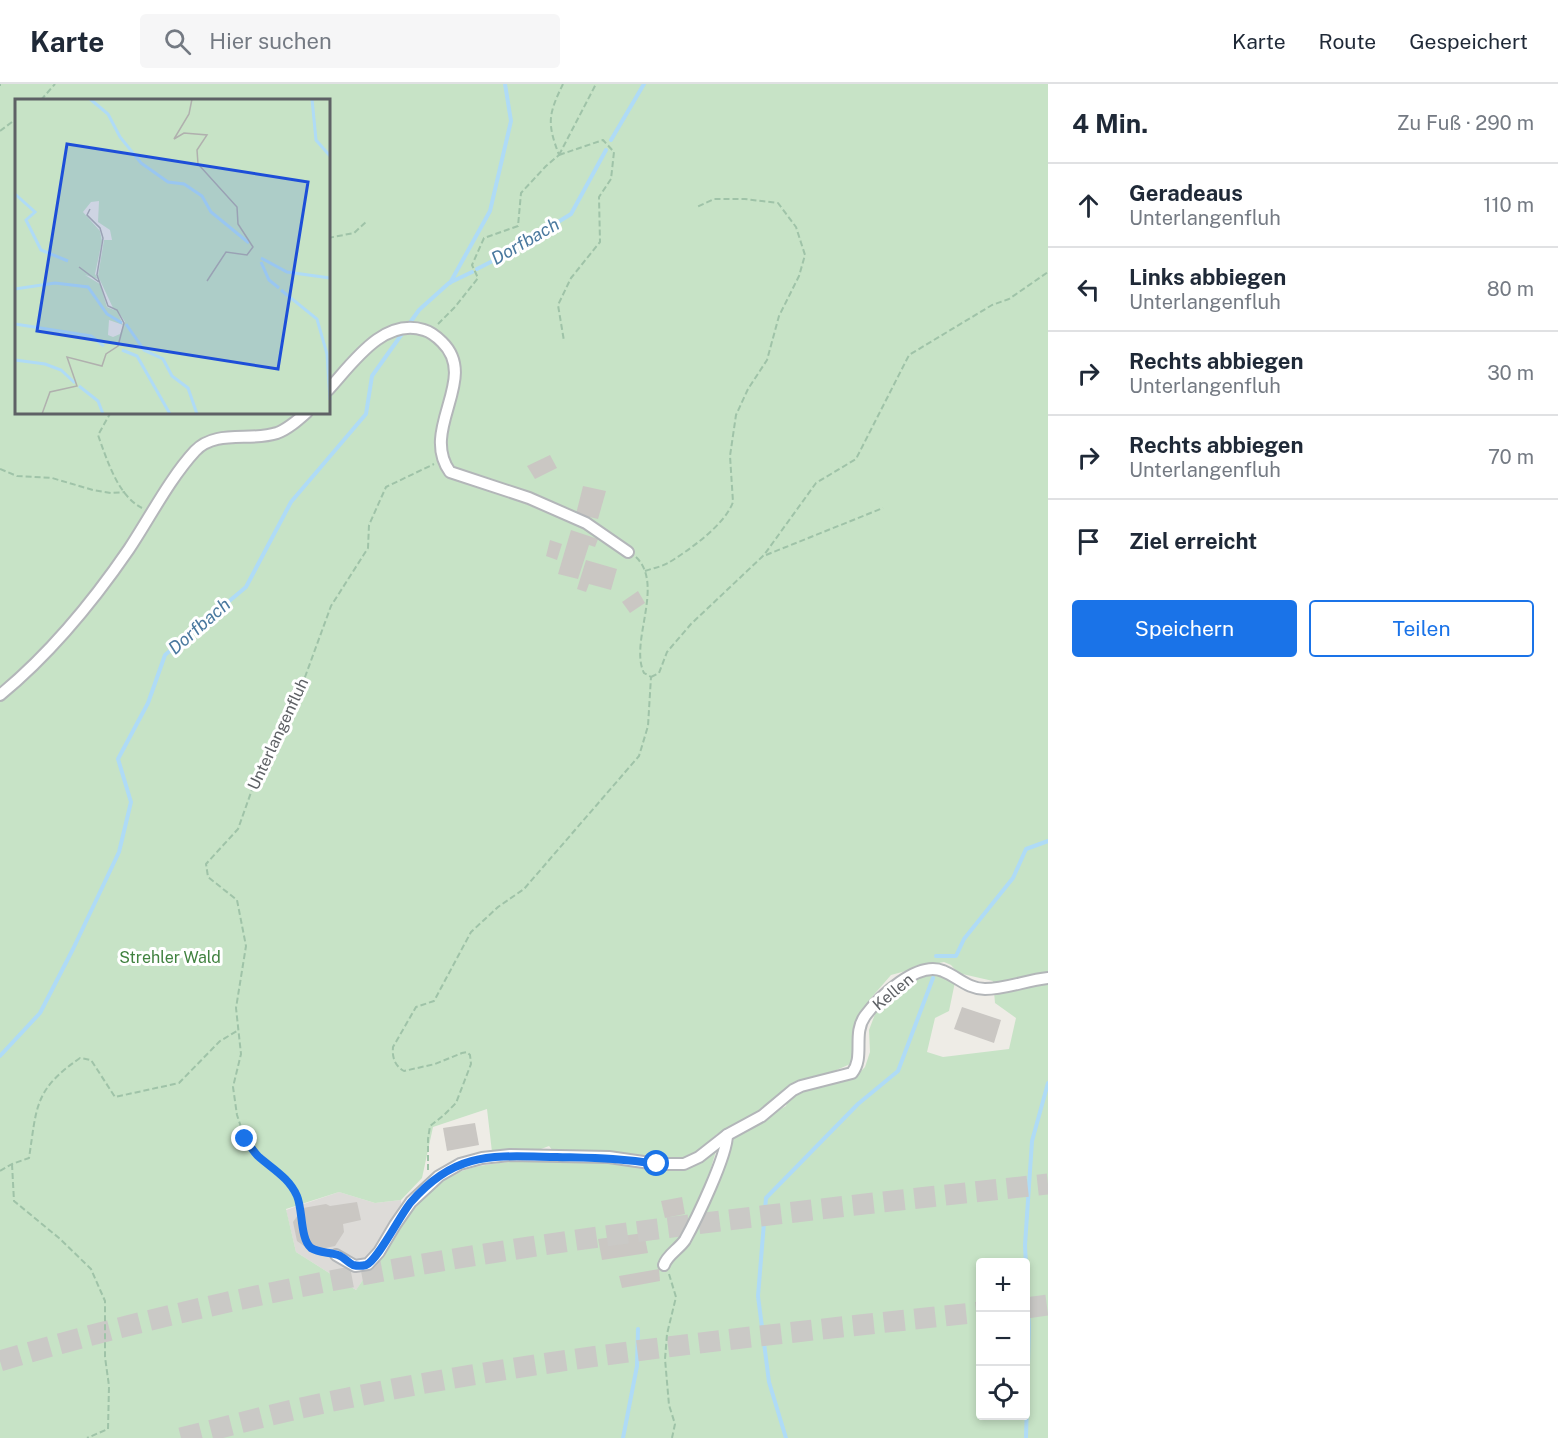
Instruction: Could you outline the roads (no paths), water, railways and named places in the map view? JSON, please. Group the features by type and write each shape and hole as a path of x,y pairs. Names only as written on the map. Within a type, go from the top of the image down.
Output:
{"street":[{"path":"330,388 382,336 407,328 429,332 446,346 455,365 456,375 440,448 443,461 450,472 529,498 592,525 610,541 628,552"},
{"path":"0,695 46,654 86,606 182,468 204,444 219,438 256,437 278,432 304,414"},
{"name":"Kellen","path":"727,1135 762,1116 801,1086 852,1073 857,1065 858,1032 865,1017 895,987 922,969 945,971 965,984 986,989 1048,978"},
{"path":"336,1255 355,1266 368,1264 379,1252 411,1203 429,1184 460,1164 502,1155 609,1157 657,1164 684,1164 699,1157 727,1135"},
{"path":"664,1265 665,1260 684,1242 723,1156 727,1135"}],"waterway":[{"path":"450,283 490,211 511,121 505,84"},
{"name":"Dorfbach","path":"611,140 644,84"},
{"name":"Dorfbach","path":"477,269 508,253 571,214 606,150"},
{"name":"Dorfbach","path":"0,1056 40,1013 119,852 131,802 118,759 148,703 165,655 246,587 291,502 366,414 372,376 419,310 449,283 472,272"},
{"path":"936,956 956,956 964,939 1013,878 1026,849 1048,841"},
{"path":"786,1438 769,1382 758,1296 766,1198 858,1104 898,1071 933,978"},
{"path":"1026,1438 1029,1327 1025,1245 1032,1141 1048,1083"},
{"path":"623,1438 637,1366 638,1329"}],"tunnel":[{"path":"0,1361 128,1326 258,1296 388,1270 520,1248 651,1230 1048,1184"},
{"path":"1030,1307 1048,1305"},
{"path":"181,1438 327,1402 505,1370 663,1348 976,1313"}],"park label":[{"name":"Strehler Wald","path":"170,957"}]}
